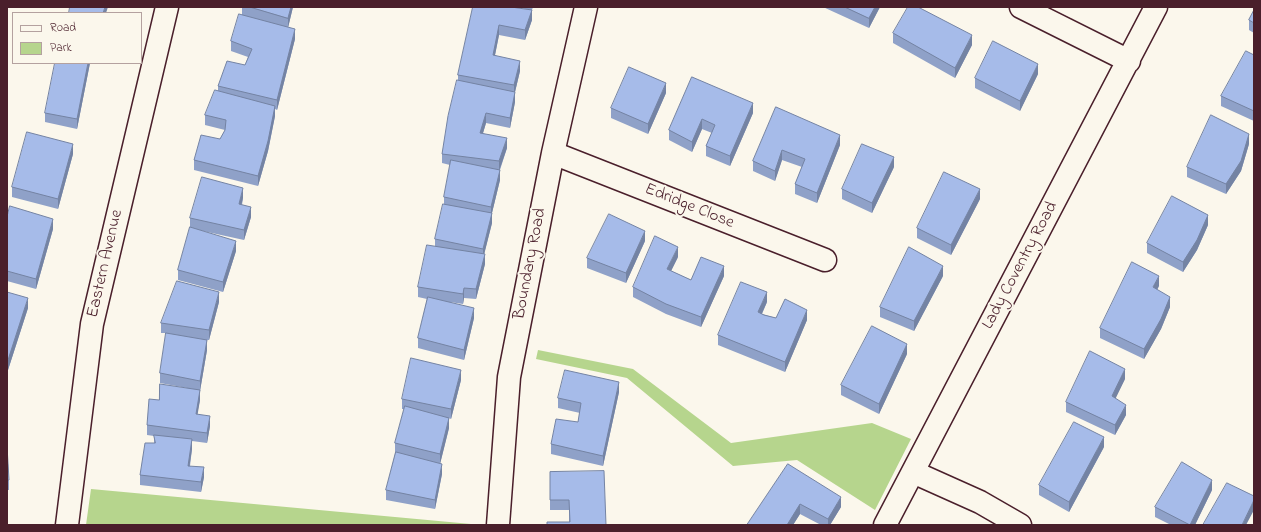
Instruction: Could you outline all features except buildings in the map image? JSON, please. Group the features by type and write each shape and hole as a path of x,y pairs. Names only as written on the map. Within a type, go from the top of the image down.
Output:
{"street":[{"name":"Eastern Avenue","path":"67,525 92,324 167,7"},
{"name":"Boundary Road","path":"498,525 509,377 553,153 586,7"},
{"path":"1021,7 1129,61"},
{"name":"Lady Coventry Road","path":"884,525 1156,7"},
{"name":"Edridge Close","path":"553,153 825,260"},
{"path":"913,472 980,502 1020,525"}],"green space":[{"path":"538,350 633,369 731,443 872,423 911,439 875,510 797,460 733,466 627,378 536,359"},
{"path":"91,489 471,524 471,525 86,525"}]}
